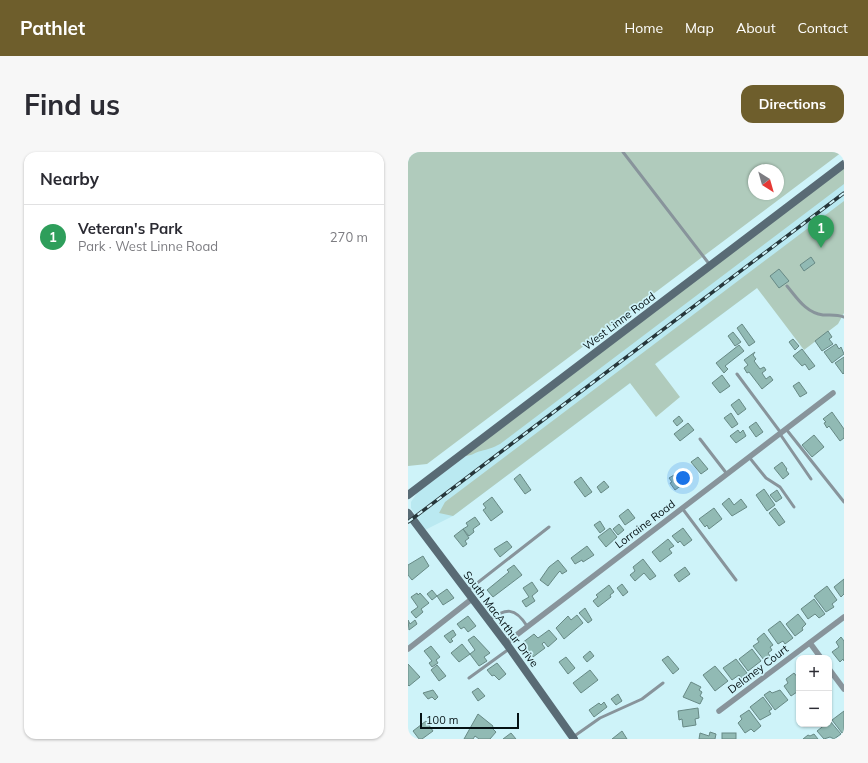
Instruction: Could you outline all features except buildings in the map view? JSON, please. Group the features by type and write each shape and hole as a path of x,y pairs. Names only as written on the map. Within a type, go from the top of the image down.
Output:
{"street":[{"name":"West Linne Road","path":"408,495 844,164"},
{"name":"Lorraine Road","path":"508,645 527,626 833,393"},
{"name":"South MacArthur Drive","path":"408,513 508,645 573,738"},
{"path":"408,649 473,598"},
{"name":"Delaney Court","path":"719,711 844,618"},
{"path":"810,643 819,655"},
{"path":"832,673 844,689"}],"lane":[{"path":"623,152 710,265"},
{"path":"787,286 812,312 821,315 838,315 844,317"},
{"path":"737,374 782,432 844,502"},
{"path":"782,432 811,479"},
{"path":"700,439 727,474"},
{"path":"749,457 766,478 780,487 794,507"},
{"path":"682,508 736,580"},
{"path":"467,591 550,527"},
{"path":"489,620 502,611 508,611 517,613 527,626"},
{"path":"468,678 508,645"},
{"path":"573,738 600,718 642,699 663,683"}],"shaded area":[{"path":"844,168 844,213 757,288 453,516 425,530 411,508 411,502 417,493"}],"green space":[{"path":"408,152 842,152 784,196 784,164 748,164 748,200 778,200 427,464 408,466"},
{"path":"844,168 844,184 500,444 465,456"},
{"path":"844,201 844,313 838,324 804,350 757,288 655,364 680,397 656,417 630,383 453,516 439,513 445,502"}],"railway":[{"path":"408,522 844,193"}],"place":[{"name":"Veteran's Park","path":"821,248"}]}
